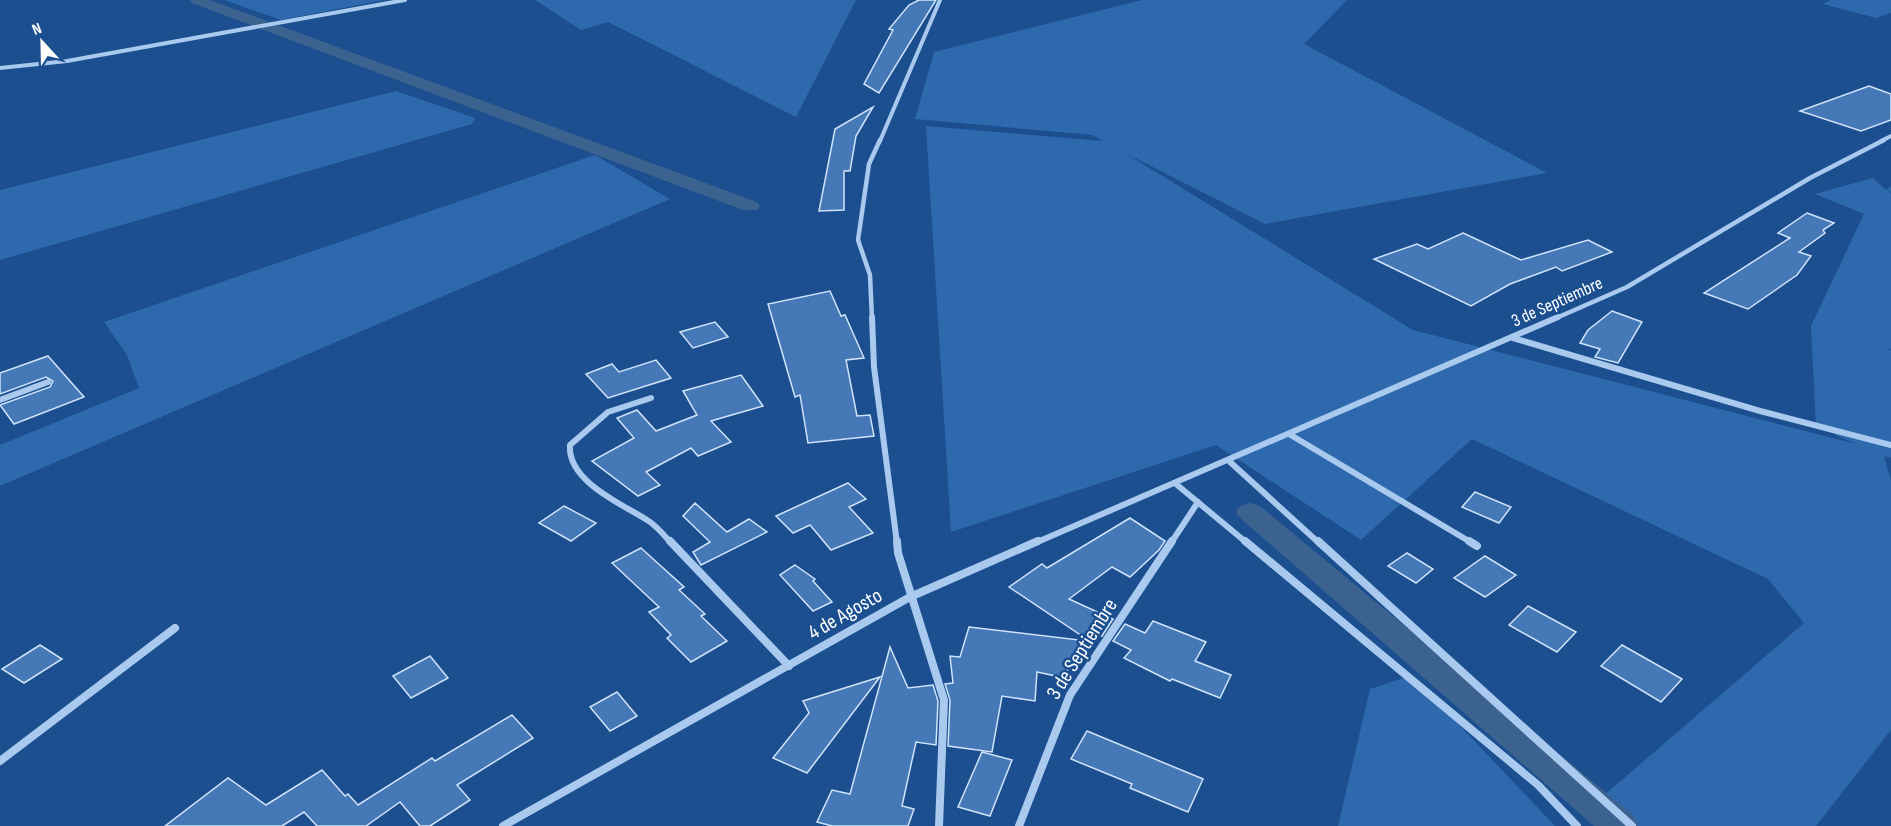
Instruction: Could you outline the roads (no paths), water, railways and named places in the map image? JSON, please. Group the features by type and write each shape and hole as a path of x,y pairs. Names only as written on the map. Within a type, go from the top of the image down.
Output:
{"street":[{"path":"0,68 67,61 405,0"},
{"path":"939,826 944,700 898,553 874,367 870,275 858,240 869,164 899,100 940,0"},
{"name":"3 de Septiembre","path":"1225,463 1627,287 1810,178 1891,136"},
{"path":"1512,338 1760,411 1891,445"},
{"path":"0,400 48,382"},
{"path":"651,398 608,412 570,445 569,458 608,499 650,521 789,666"},
{"path":"1289,435 1477,546"},
{"path":"1225,463 1632,826"},
{"name":"4 de Agosto","path":"503,826 910,597 1225,463"},
{"path":"1176,483 1538,785 1577,826"},
{"name":"3 de Septiembre","path":"1018,826 1070,695 1198,502"},
{"path":"0,761 175,628"}],"waterway":[{"path":"197,0 750,206"},
{"path":"1250,512 1620,826"}]}
